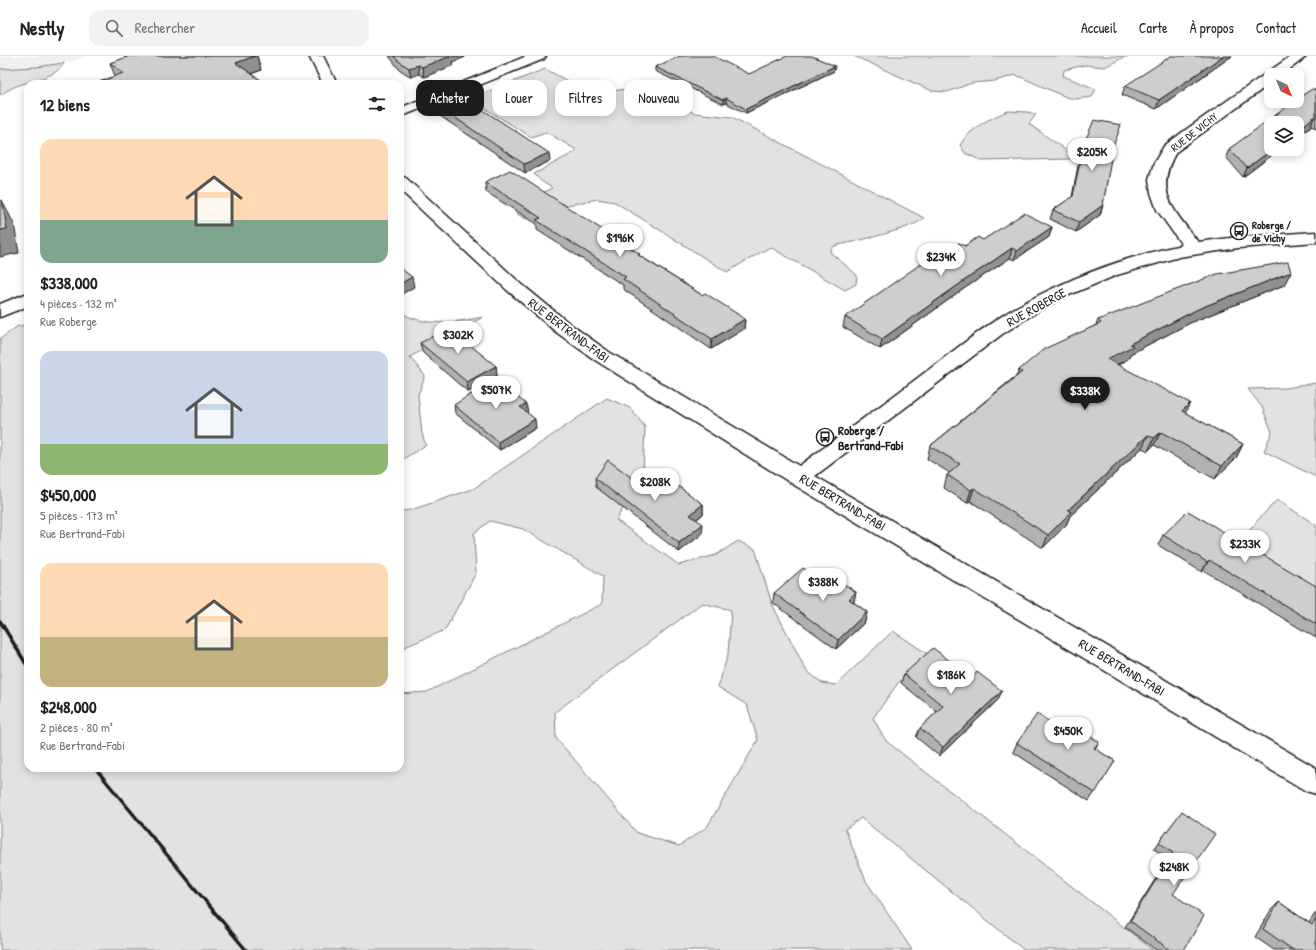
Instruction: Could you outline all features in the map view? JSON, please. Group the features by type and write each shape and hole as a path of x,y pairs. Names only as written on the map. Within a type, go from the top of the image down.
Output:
{"street":[{"path":"316,56 328,80"},
{"path":"404,111 539,56"},
{"name":"RUE DE VICHY","path":"1283,68 1300,56"},
{"name":"RUE DE VICHY","path":"1193,248 1165,210 1159,192 1157,179 1162,163 1170,149 1264,82"},
{"name":"RUE BERTRAND-FABI","path":"404,185 512,286 563,328 609,360 799,476 1316,782"},
{"name":"RUE ROBERGE","path":"799,476 993,332 1031,308 1068,289 1118,268 1161,255 1193,248 1268,239 1316,236"},
{"path":"0,311 24,301"}],"shaded area":[{"path":"0,56 86,56 64,63 1,70"},
{"path":"854,56 1135,56 1124,57 1105,67 1085,65 1064,70 1063,76 1096,89 1092,97 1075,99 1066,97 1016,75 995,81 972,83 947,92 932,91"},
{"path":"64,63 49,76 35,80 24,80 24,84 14,87 0,95 0,69 36,67"},
{"path":"545,69 566,80 555,80 555,116 616,116 616,91 624,89 624,116 693,116 693,113 732,117 924,218 896,231 834,246 830,252 857,275 856,284 845,290 770,247 727,272 615,202 597,199 563,206 555,206 526,219 517,214 514,208 552,188 541,181 534,174 575,152 575,149 546,132 531,137 497,116 547,116 547,80 518,80"},
{"path":"492,90 492,113 484,108 484,93"},
{"path":"1008,111 1036,114 1029,124 1074,156 1069,159 982,161 965,153 960,145 969,134 988,120"},
{"path":"404,314 430,322 462,321 483,317 410,357 425,376 418,395 422,434 426,445 404,459"},
{"path":"24,325 24,772 404,772 404,694 427,692 602,604 603,576 523,529 490,521 474,533 476,573 445,630 404,647 404,511 411,510 473,489 607,398 630,408 645,427 643,473 616,520 679,565 716,555 738,541 755,549 772,604 806,670 822,683 836,685 893,631 929,655 898,683 873,718 886,741 1153,950 1024,950 861,818 845,829 866,881 912,950 0,950 0,339 18,326","holes":["702,603 731,610 728,654 718,687 747,705 758,740 707,827 679,846 637,833 556,738 555,712"]},
{"path":"1316,383 1316,477 1264,451 1272,432 1262,407 1248,389 1285,388"},
{"path":"1277,500 1316,525 1316,592 1238,545 1258,520"}],"building":[{"path":"125,56 255,56 236,63 260,80 105,80 123,73 110,63 127,57"},
{"path":"394,56 451,56 422,67 418,65 409,68 397,60"},
{"path":"680,56 713,56 749,74 787,56 812,56 835,66 746,109 726,98 723,100 693,85 693,80 682,80 655,67"},
{"path":"1171,56 1223,56 1159,100 1125,86"},
{"path":"1312,89 1316,90 1316,118 1314,117 1304,125 1304,116 1274,116 1285,108 1304,108 1304,94"},
{"path":"484,111 549,153 524,164 452,116 484,116"},
{"path":"1094,120 1121,125 1113,147 1103,205 1079,222 1053,210 1073,196 1083,146"},
{"path":"1264,124 1264,156 1247,168 1229,149"},
{"path":"510,170 640,254 638,255 702,295 705,293 745,319 712,339 623,279 626,277 536,220 541,218 485,182"},
{"path":"2,200 7,229 0,230 0,201"},
{"path":"1024,213 1052,227 1017,251 1012,248 882,339 845,317 942,249 947,251 959,243 965,246 978,237 983,240"},
{"path":"1288,262 1291,272 1198,309 1130,344 1133,346 1107,359 1190,403 1182,411 1243,444 1222,466 1161,432 1154,438 1148,435 1068,510 1071,512 1048,535 974,488 971,490 947,475 960,464 930,446 1022,372 1019,370 1044,349 1101,323 1098,320 1217,274"},
{"path":"404,271 412,277 404,282"},
{"path":"449,328 496,366 467,382 420,343"},
{"path":"495,379 526,404 520,407 535,419 498,442 454,405"},
{"path":"608,460 653,494 671,481 703,504 690,515 703,524 679,543 595,478"},
{"path":"1188,511 1316,586 1316,624 1209,560 1207,562 1163,535"},
{"path":"803,568 822,581 829,574 856,592 849,599 867,612 838,640 774,593"},
{"path":"933,648 972,678 977,672 1002,691 943,747 920,728 943,706 904,674"},
{"path":"1037,714 1060,728 1065,721 1099,742 1094,748 1115,761 1095,793 1017,743"},
{"path":"1182,811 1215,834 1173,894 1204,916 1184,950 1170,950 1130,921 1173,853 1159,842"},
{"path":"1279,902 1312,925 1316,919 1316,950 1293,950 1263,929"}],"railway":[{"path":"0,621 24,660"},
{"path":"98,772 246,950"}],"place":[{"name":"Roberge / de Vichy","path":"1239,231"},
{"name":"Roberge / Bertrand-Fabi","path":"825,437"}]}
